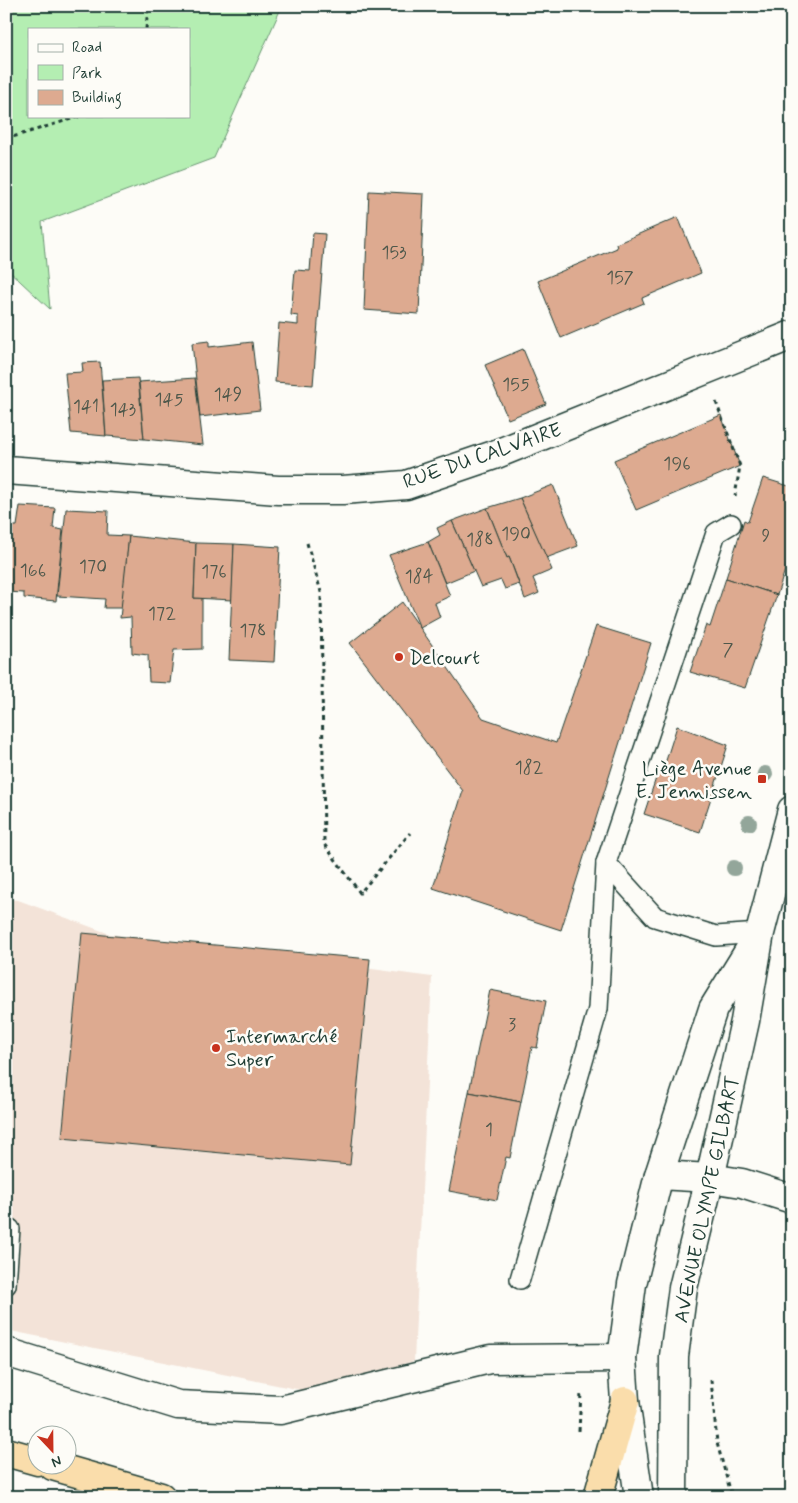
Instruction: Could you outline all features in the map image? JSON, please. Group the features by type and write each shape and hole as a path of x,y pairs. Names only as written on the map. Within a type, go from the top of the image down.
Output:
{"highway":[{"path":"598,1497 625,1401"},
{"path":"6,1452 28,1458"},
{"path":"78,1473 161,1497"}],"street":[{"name":"RUE DU CALVAIRE","path":"6,470 278,490 343,490 406,485 494,455 792,335"},
{"name":"AVENUE OLYMPE GILBART","path":"673,1497 674,1356 682,1288 710,1178 745,1021 760,933 792,810"},
{"name":"AVENUE OLYMPE GILBART","path":"639,1497 625,1401 622,1358 632,1284 659,1175 713,1010 760,933"},
{"path":"659,1175 710,1178 742,1183 792,1199"},
{"path":"6,1352 178,1404 281,1410 490,1359 622,1358"}],"lane":[{"path":"520,1279 598,1009 606,863 716,533 731,524"},
{"path":"606,863 655,917 716,936 760,933"},
{"path":"6,1285 10,1229"}],"path":[{"path":"146,28 148,6"},
{"path":"6,139 74,118"},
{"path":"703,370 740,466 731,524"},
{"path":"307,542 321,592 324,844 360,893 410,833"},
{"path":"710,1371 717,1443 732,1497"}],"shaded area":[{"path":"6,899 18,900 110,934 432,977 414,1361 311,1392 6,1330"}],"green space":[{"path":"6,6 282,6 214,158 42,222 50,309 6,268"}],"building":[{"path":"369,191 424,194 419,314 364,310"},
{"path":"678,217 701,273 642,298 644,303 561,338 538,281 617,248 616,244"},
{"path":"313,233 325,234 313,385 275,382 279,323 298,325 298,316 291,315 295,270 310,271"},
{"path":"209,341 209,347 252,342 260,410 200,417 192,343"},
{"path":"523,349 546,404 508,419 485,365"},
{"path":"100,362 106,436 71,433 65,373 83,372 82,363"},
{"path":"138,378 144,439 106,436 102,380"},
{"path":"195,378 203,445 144,439 139,382"},
{"path":"721,415 740,466 636,510 614,460"},
{"path":"763,478 792,487 792,548 777,595 726,578 744,520 748,522"},
{"path":"553,485 578,546 546,558 520,498"},
{"path":"520,498 552,570 533,578 539,593 525,599 487,508"},
{"path":"20,506 55,508 53,528 63,530 56,601 24,598 24,593 6,592 7,526 17,526"},
{"path":"487,508 519,584 505,589 501,580 481,587 452,521"},
{"path":"66,509 108,511 107,535 129,536 122,608 104,608 105,599 57,596"},
{"path":"452,521 474,571 445,583 428,542 440,535 437,528"},
{"path":"129,536 196,543 194,598 202,598 202,649 174,650 170,683 149,682 148,655 132,653 131,617 120,618"},
{"path":"428,542 450,596 435,603 440,617 420,628 389,555"},
{"path":"196,543 234,544 232,600 194,598"},
{"path":"234,544 280,547 274,662 229,660"},
{"path":"726,578 777,595 745,688 690,672 706,625 710,627"},
{"path":"402,602 483,718 556,743 596,626 651,643 561,930 433,888 463,791 350,643"},
{"path":"677,726 728,745 700,832 644,814 659,769 663,770"},
{"name":"Intermarché Super","path":"82,933 370,959 350,1165 62,1138"},
{"path":"490,990 546,1001 537,1048 532,1047 521,1102 469,1092"},
{"path":"469,1092 521,1102 510,1158 506,1157 497,1200 449,1191"}],"place":[{"name":"Delcourt","path":"399,657"},
{"name":"Liège Avenue E. Jennissen","path":"762,779"},
{"name":"Intermarché Super","path":"216,1048"}]}
